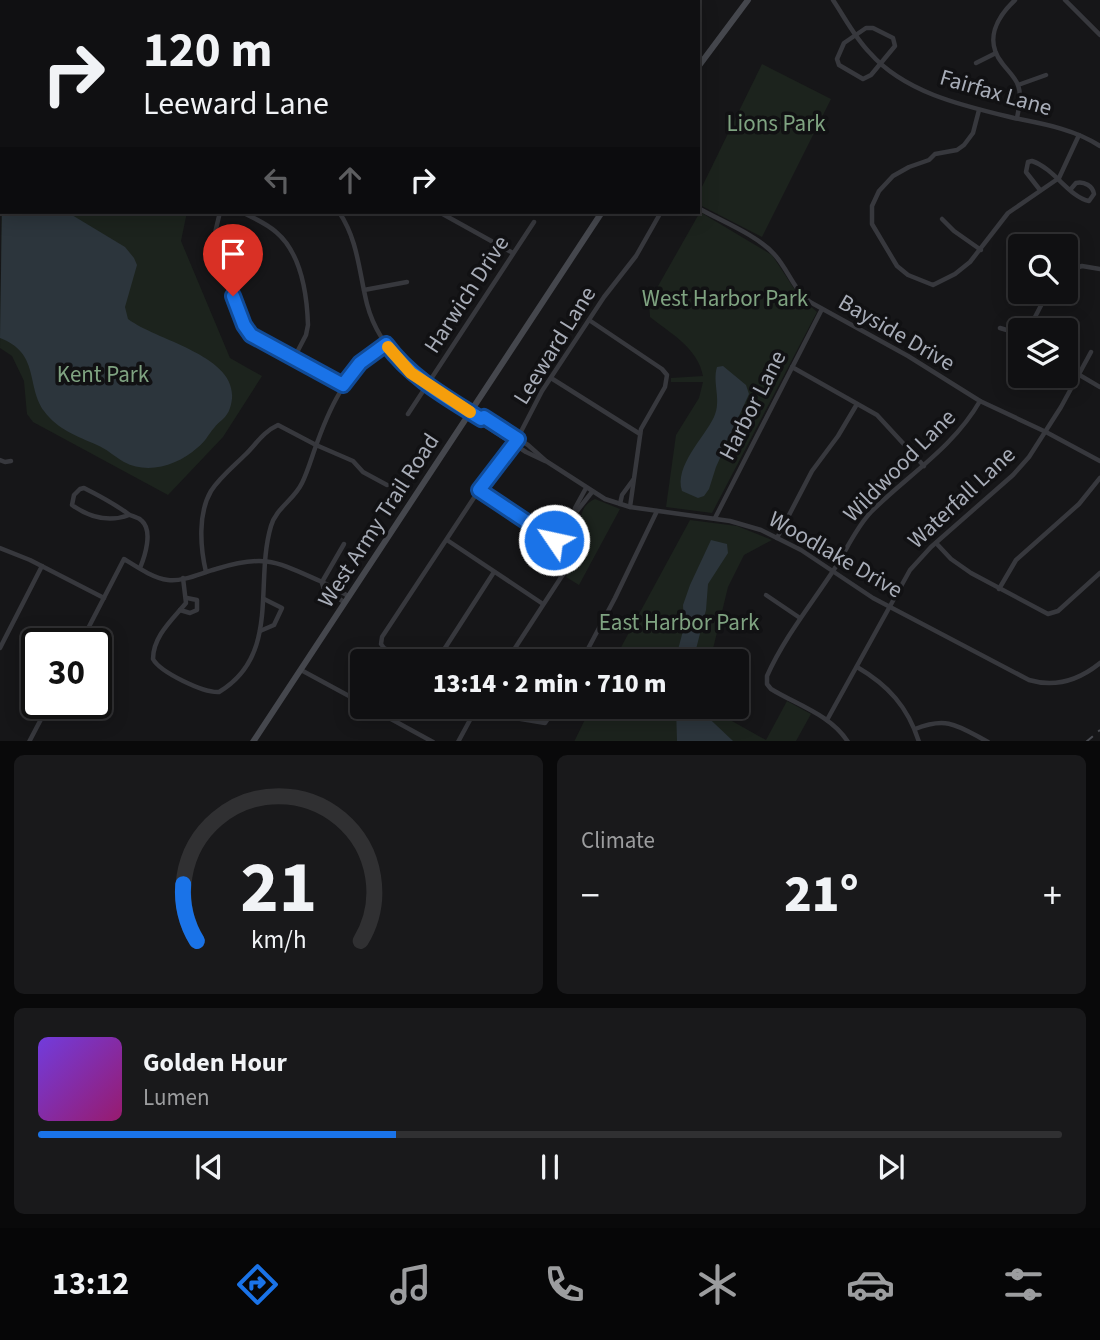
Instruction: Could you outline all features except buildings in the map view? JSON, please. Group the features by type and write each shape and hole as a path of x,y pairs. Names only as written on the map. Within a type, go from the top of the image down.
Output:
{"main road":[{"path":"700,64 748,0"},
{"name":"West Army Trail Road","path":"253,741 600,214"}],"street":[{"name":"Fairfax Lane","path":"834,0 867,50 901,78 936,95 979,110 1079,135 1100,146"},
{"path":"1015,0 1003,12 995,26 993,43 1018,85 1020,100 1017,118"},
{"path":"1065,0 1100,35"},
{"path":"873,28 895,41 894,48 871,75 863,79 839,65 837,59 844,43 856,33 873,28"},
{"path":"976,63 996,52"},
{"path":"1018,85 1046,75"},
{"path":"979,110 972,134 964,145 957,150 935,154 929,160 893,176 875,197 871,215 876,232 901,270 910,277 933,285 955,274 981,250 1008,213 1059,178 1079,135"},
{"path":"1040,190 1026,172 1028,162 1037,162 1059,178 1070,190 1085,201 1089,201 1094,194 1091,187 1081,182 1076,183 1070,190"},
{"name":"Bayside Drive","path":"700,209 767,247 779,260 799,292 822,309 908,356 980,401 1100,461"},
{"path":"220,214 215,233 217,252 244,325 255,338 343,385"},
{"path":"246,214 267,225 282,238 298,265 308,325 306,335 293,358"},
{"name":"Woodlake Drive","path":"340,214 355,244 373,321 386,344 404,366 427,385 481,419 481,423 539,460 545,461"},
{"path":"443,214 513,253"},
{"name":"Leeward Lane","path":"386,649 381,640 479,490 518,439 538,398 589,320 636,256 660,214"},
{"path":"942,219 981,250"},
{"name":"Harwich Drive","path":"408,414 534,222"},
{"path":"1078,267 1100,269"},
{"path":"364,290 407,282"},
{"name":"Harbor Lane","path":"715,518 822,309"},
{"path":"589,320 667,375 666,387 646,417 640,434 630,507"},
{"path":"1000,328 1008,330"},
{"path":"183,578 187,598 180,610 167,622 154,649 153,659 158,667 187,682 209,692 219,692 242,672 259,643 266,561 273,520 300,487 343,385 360,363 386,344"},
{"name":"Waterfall Lane","path":"827,720 910,570 936,542 1019,469 1046,432 1091,352"},
{"path":"792,367 858,403 885,422 924,466"},
{"path":"1079,374 1100,387"},
{"path":"551,378 640,434"},
{"name":"Wildwood Lane","path":"848,741 827,720 774,691 767,682 769,672 800,618 833,572 865,519 957,435 980,401"},
{"path":"778,538 812,471 858,403"},
{"name":"Woodlake Drive","path":"481,419 484,417 518,439 545,461 592,492 620,504 743,524 778,538 890,606 1021,676 1048,684 1066,682 1084,675 1100,663"},
{"path":"206,572 202,555 203,515 207,499 216,484 265,431 278,425 353,461 363,472 387,485"},
{"path":"0,460 5,463 11,461"},
{"path":"999,589 1016,560 1079,504 1100,478"},
{"path":"620,504 622,495 634,479"},
{"path":"129,515 118,519 104,519 72,505 75,495 84,488 140,519 147,528 145,552 140,568"},
{"path":"514,649 570,564 577,545 575,508 586,488"},
{"path":"479,490 554,540 567,545 577,545"},
{"path":"577,511 592,492"},
{"path":"588,649 657,511"},
{"path":"447,540 543,604"},
{"path":"936,542 960,566 1045,613 1052,614 1100,573"},
{"path":"322,582 344,544"},
{"path":"0,548 104,598"},
{"path":"88,628 124,559 162,579 176,581 237,563 266,561 296,568 329,583 346,599"},
{"path":"0,648 42,566"},
{"path":"444,649 494,572"},
{"path":"766,595 800,618"},
{"path":"180,610 190,613 197,610 197,600 187,598"},
{"path":"260,632 274,625 282,608 264,599"},
{"path":"857,667 893,694 915,729 919,741"},
{"path":"300,670 350,697"},
{"path":"29,741 41,719"},
{"path":"392,719 433,741"},
{"path":"458,741 470,719"},
{"path":"521,719 545,723 548,719"},
{"path":"915,729 932,723 946,722 958,725 988,741"}],"green space":[{"name":"Lions Park","path":"762,64 831,99 762,237 700,205 700,191"},
{"name":"West Harbor Park","path":"700,212 772,255 799,296 817,312 712,513 666,507 676,435 699,398 703,382 671,382 671,378 703,376 689,349 650,317 649,302"},
{"name":"Kent Park","path":"2,214 187,214 181,241 230,358 262,376 223,437 168,495 33,422 27,414 24,381 12,356 0,348"},
{"path":"595,499 620,509 579,585 566,577 579,551 581,515 588,503"},
{"name":"East Harbor Park","path":"690,520 737,526 772,540 744,555 728,587 713,649 620,649"},
{"path":"787,701 811,714 796,741 574,741 585,719 728,719 766,740"}],"shaded area":[{"name":"Kent Park","path":"2,214 70,214 125,247 134,258 137,265 125,307 128,319 213,363 225,376 232,390 230,408 202,443 181,459 153,468 133,466 62,428 49,418 35,391 27,361 13,344 0,338"},
{"path":"723,366 746,385 749,394 709,489 704,496 698,498 682,491 682,472 714,417 717,404 717,367"},
{"path":"711,540 727,544 728,553 708,584 706,610 696,649 678,649 684,627 683,605"},
{"path":"676,719 710,719 733,741 677,741"}],"railway":[{"path":"1087,741 1100,730"}],"slow traffic":[{"path":"388,347 411,373 470,412"}],"route":[{"path":"233,296 244,325 251,335 343,385 360,363 386,344 411,373 427,385 518,439 479,490 554,540"}]}
